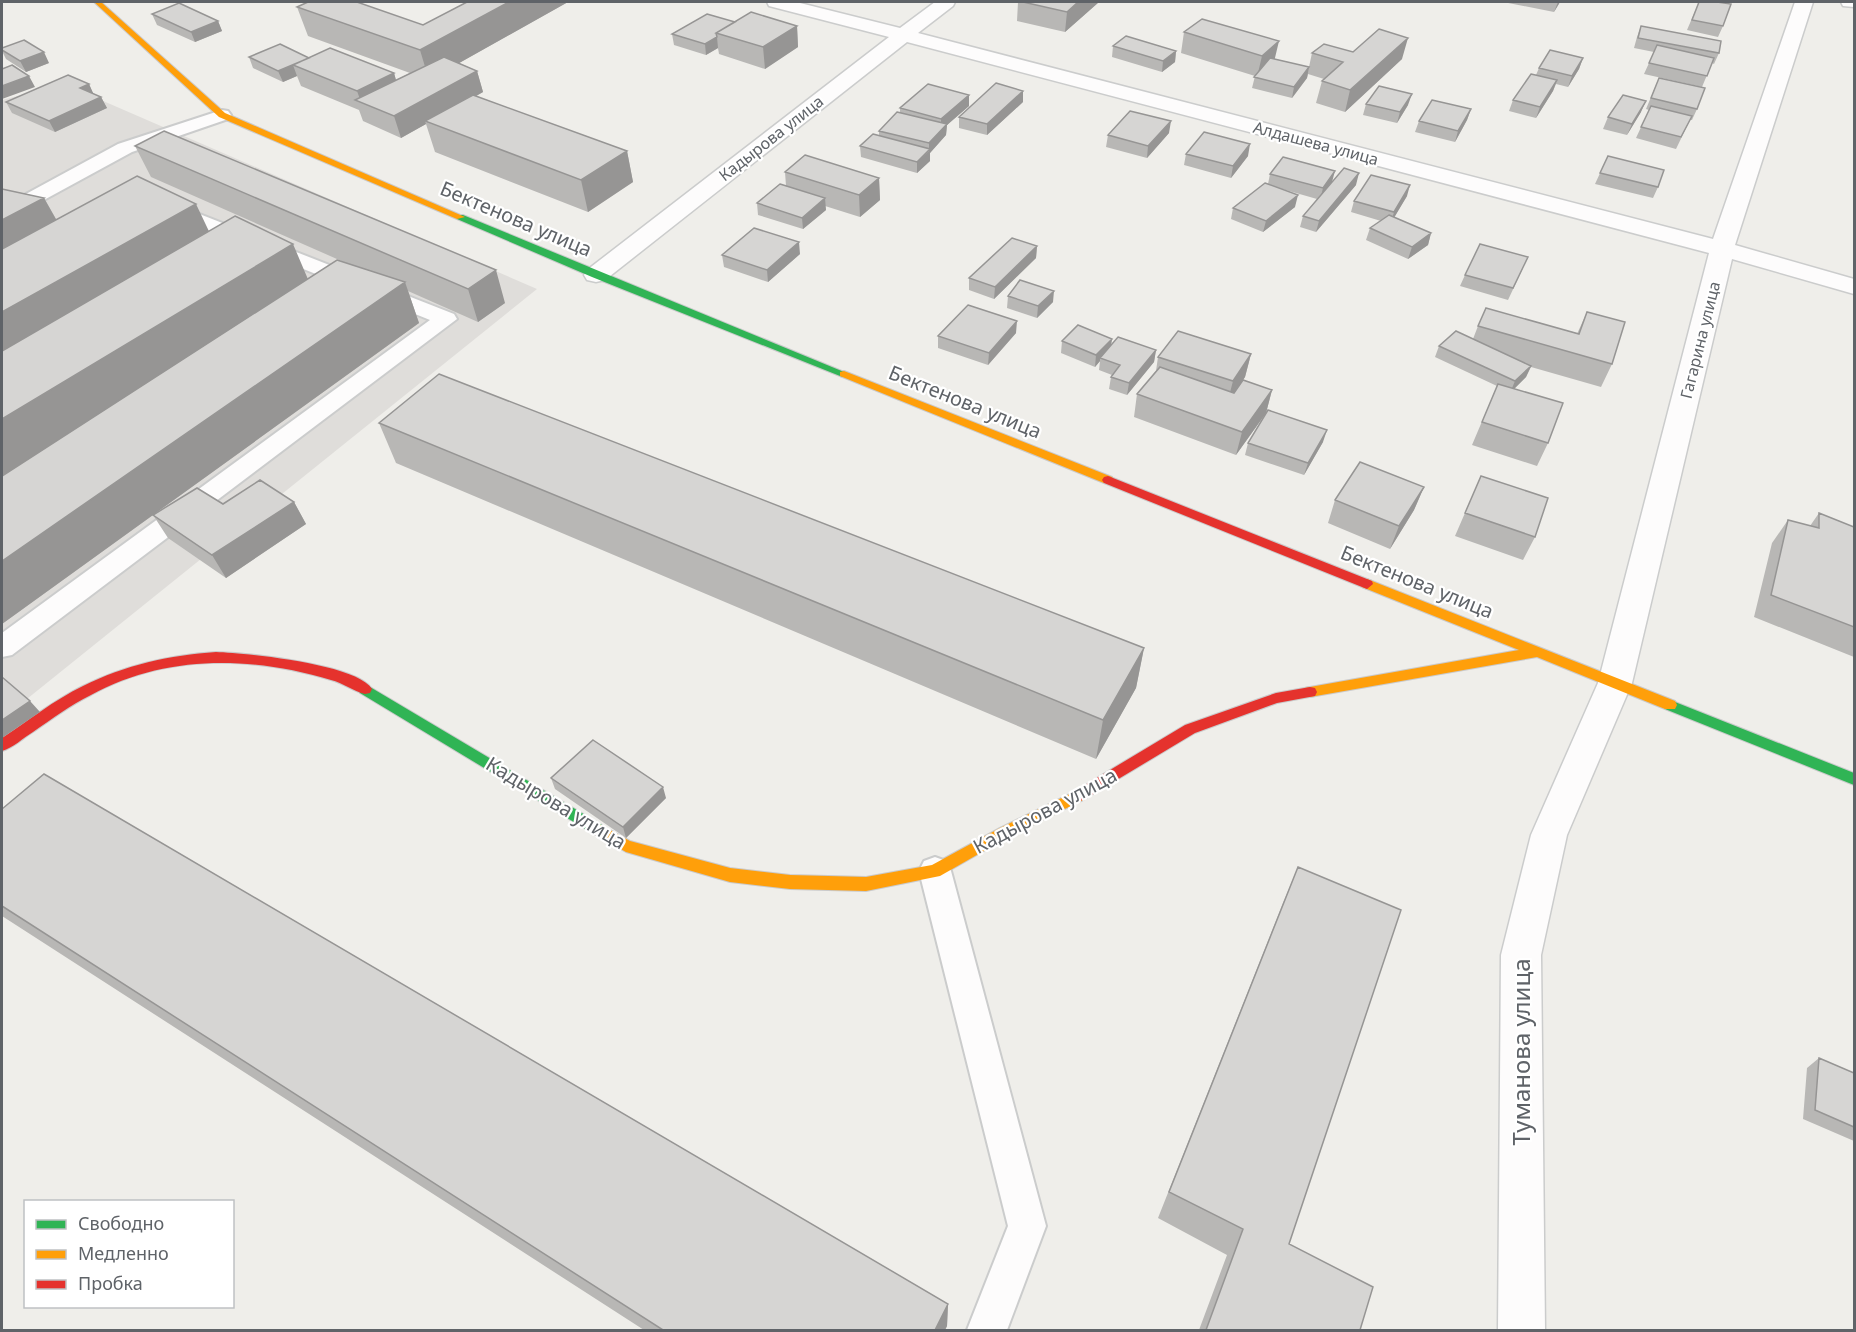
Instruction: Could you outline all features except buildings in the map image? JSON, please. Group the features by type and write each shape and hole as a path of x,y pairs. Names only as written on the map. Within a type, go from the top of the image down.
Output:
{"street":[{"name":"Бектенова улица","path":"97,2 222,114 596,275 1854,779"},
{"name":"Алдашева улица","path":"776,2 1722,249 1854,287"},
{"name":"Кадырова улица","path":"596,275 946,2"},
{"name":"Гагарина улица","path":"1615,683 1722,249 1804,2"},
{"name":"Кадырова улица","path":"2,745 87,690 142,667 191,657 263,658 348,679 626,846 730,875 790,882 866,884 935,871 1005,832 1091,790 1190,729 1276,698 1538,652"},
{"name":"Туманова улица","path":"1522,1330 1521,955 1549,835 1615,683"}],"lane":[{"path":"2,215 125,148 222,114"},
{"path":"2,647 446,319 153,201"},
{"path":"230,252 250,240"},
{"path":"334,295 354,282"},
{"path":"935,871 1027,1226 987,1330"}],"shaded area":[{"path":"64,84 537,289 2,719 2,100"}],"traffic: fast":[{"path":"460,217 596,275 844,374"},
{"path":"365,689 597,829"},
{"path":"1670,705 1854,779"}],"traffic: slow":[{"path":"97,2 222,115 460,217"},
{"path":"844,374 1108,480"},
{"path":"1367,584 1670,705"},
{"path":"1310,692 1538,652"},
{"path":"597,829 626,846 730,875 790,882 866,884 935,871 1005,832 1080,795"}],"traffic: jam":[{"path":"1108,480 1367,584"},
{"path":"2,745 87,690 137,670 163,663 216,657 270,661 332,675 365,689"},
{"path":"1080,795 1190,729 1276,698 1310,692"}]}
